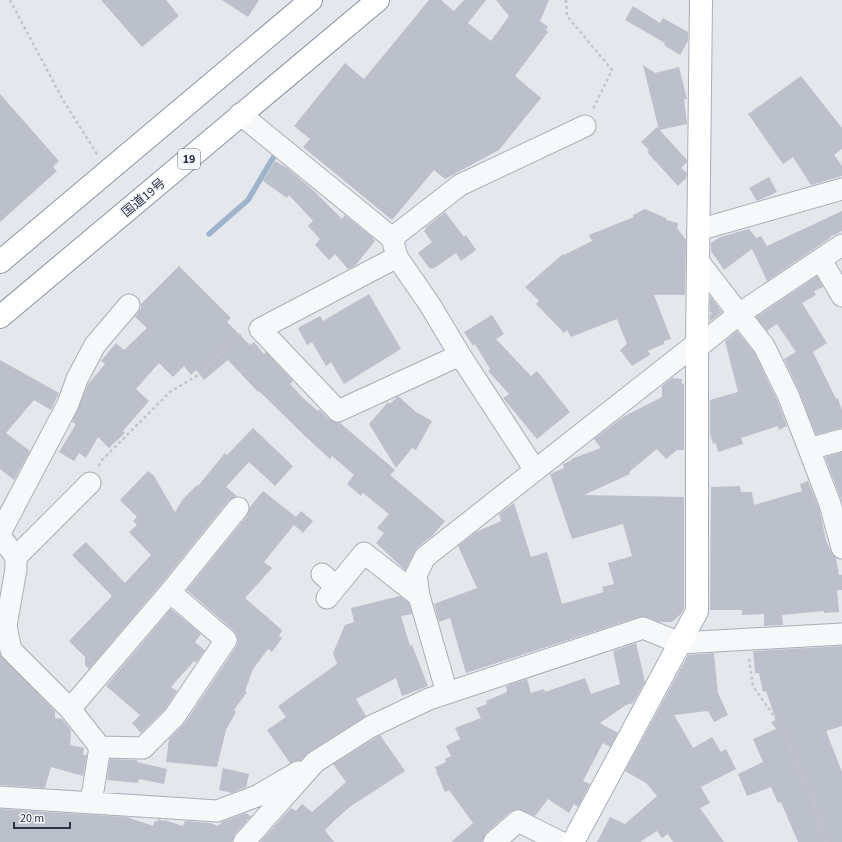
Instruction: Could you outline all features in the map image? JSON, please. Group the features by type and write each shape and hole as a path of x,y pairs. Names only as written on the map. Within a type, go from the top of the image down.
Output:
{"main road":[{"path":"0,262 311,0"},
{"name":"国道19号","path":"0,317 196,154 240,114 378,0"},
{"path":"573,842 697,611 697,346 701,0"}],"street":[{"path":"240,114 394,247 460,355 535,470"},
{"path":"460,355 338,411 260,329 394,247 460,185 586,126"},
{"path":"698,230 839,194"},
{"path":"447,693 419,596 416,575 425,557 535,470 739,314 842,245"},
{"path":"821,260 842,296"},
{"path":"698,261 764,346 788,395 809,449 830,504 842,548"},
{"path":"0,533 68,404 77,379 95,345 129,305"},
{"path":"809,449 842,440"},
{"path":"16,557 90,483"},
{"path":"70,709 170,592 238,508"},
{"path":"0,536 16,557 16,569 6,626 11,650 70,709 100,747 91,803"},
{"path":"328,586 364,553 419,596"},
{"path":"100,747 143,748 174,716 226,640 170,592"},
{"path":"0,797 218,811 257,796 370,727 429,699 643,628 680,643 842,634"},
{"path":"244,842 314,762"},
{"path":"494,842 518,820 560,842"}],"path":[{"path":"10,0 64,100 108,172"},
{"path":"566,0 567,16 612,70 586,126"},
{"path":"90,483 101,461 170,392 198,375 247,329 260,329"},
{"path":"747,640 752,686 781,726 810,792 826,842"}],"building":[{"path":"101,0 166,0 179,16 142,47"},
{"path":"222,0 259,0 248,17"},
{"path":"429,0 441,0 454,11 464,0 486,0 468,23 491,41 509,16 496,0 549,0 540,21 548,27 546,30 548,32 515,76 541,98 499,150 445,179 434,170 392,220 303,147 310,139 294,126 345,63 364,79"},
{"path":"633,6 660,23 663,18 688,32 688,41 680,55 664,45 665,43 625,20"},
{"path":"643,65 655,73 679,67 687,99 684,99 687,124 659,130"},
{"path":"801,76 842,128 842,149 834,155 842,166 842,176 811,185 793,157 783,164 748,114"},
{"path":"0,94 59,161 53,167 57,171 0,222"},
{"path":"657,127 687,160 681,168 687,173 686,178 678,186 647,152 649,150 641,142"},
{"path":"275,161 287,168 311,188 342,219 345,215 372,237 375,241 355,266 348,269 335,254 329,260 315,245 320,239 308,226 313,221 289,195 287,198 263,181"},
{"path":"769,177 777,192 757,201 749,188"},
{"path":"645,209 666,218 666,220 678,223 677,228 686,240 685,295 654,295 671,339 664,341 664,344 647,351 651,354 632,366 620,350 627,344 617,319 571,337 567,330 564,333 536,304 539,301 525,287 563,254 564,255 592,241 589,235 634,217 633,215"},
{"path":"842,211 842,231 830,237 767,281 752,249 724,270 711,251 711,243 720,237 749,229 756,238 761,236 767,246"},
{"path":"445,212 464,237 466,235 476,250 461,261 456,253 433,269 430,269 418,253 432,242 424,231 426,229 425,228"},
{"path":"179,266 231,318 227,322 250,345 254,342 264,354 266,352 293,381 290,384 303,398 318,411 319,409 330,420 339,422 395,470 390,475 445,521 433,535 417,548 405,570 376,543 384,533 377,528 389,514 363,493 361,496 347,484 354,475 332,456 330,459 259,391 258,392 228,360 204,380 196,370 191,375 184,366 173,377 159,363 136,389 149,401 123,431 125,433 109,448 98,437 86,458 79,453 74,461 59,452 76,424 72,422 88,384 105,364 101,361 116,343 124,350 147,328 135,317 141,308 141,304"},
{"path":"817,276 823,287 814,291 816,295 802,303 827,343 813,352 836,399 838,398 842,411 842,428 816,435 799,391 784,359 796,352 777,324 767,331 756,317"},
{"path":"369,294 401,349 344,384 331,362 326,366 312,342 307,345 298,328 320,316 323,321"},
{"path":"710,296 722,312 711,321 710,315 712,314 710,311"},
{"path":"492,315 504,334 496,339 531,376 537,371 570,412 537,439 503,398 509,394 488,371 490,369 475,344 473,346 464,332"},
{"path":"737,331 754,352 777,400 787,426 779,430 778,426 741,438 743,444 718,452 716,443 713,444 710,433 710,400 738,392 725,341"},
{"path":"0,360 59,393 51,410 34,400 6,433 30,451 14,480 0,469"},
{"path":"672,378 682,379 682,384 684,384 684,450 677,450 666,459 657,449 629,472 630,474 584,495 684,497 684,608 681,614 672,622 659,622 648,617 639,617 466,673 450,618 439,622 434,604 477,588 458,546 476,532 501,521 499,514 514,503 531,557 547,552 562,604 604,592 602,587 614,584 608,563 632,556 623,524 572,539 550,474 564,468 563,464 572,460 571,459 601,448 594,439 623,417 662,397 662,386"},
{"path":"398,396 416,412 432,421 416,450 412,448 396,468 369,424 388,402 390,404"},
{"path":"253,428 293,466 275,486 249,462 226,487 237,496 229,500 161,584 89,669 85,665 85,657 69,641 112,596 72,555 86,542 125,583 151,555 129,532 137,525 133,521 137,517 120,500 148,471 154,476 175,512 183,499 197,485 198,486 225,453 227,455"},
{"path":"842,452 842,502 825,457"},
{"path":"808,481 819,508 826,540 831,552 836,558 839,575 842,575 842,590 837,590 839,612 824,613 824,611 782,615 783,625 764,626 764,614 742,615 742,610 710,610 711,487 740,486 741,492 752,492 754,505 802,491 800,484"},
{"path":"263,491 296,517 301,511 313,521 303,533 294,525 264,562 272,568 245,598 282,630 279,636 282,638 272,652 268,649 253,669 245,691 247,692 234,710 236,712 226,730 217,767 166,762 169,739 184,724 236,647 238,640 234,631 187,590 247,516 250,507"},
{"path":"400,596 409,603 412,614 401,616 410,646 412,645 428,686 402,696 396,678 356,699 366,716 309,752 300,761 290,763 267,730 286,717 278,706 337,664 333,653 345,625 354,622 351,608"},
{"path":"171,609 201,634 195,642 205,650 196,663 194,661 171,687 177,691 165,709 141,733 132,723 140,715 106,686"},
{"path":"636,643 645,682 633,703 626,705 600,723 618,733 610,747 603,743 583,781 590,784 578,807 574,804 569,813 548,799 535,816 517,809 510,812 486,833 482,842 451,842 473,823 449,790 445,792 435,767 446,762 445,759 451,756 446,746 460,739 455,728 481,718 476,708 487,704 486,701 507,692 506,686 527,679 531,693 544,689 545,692 585,678 591,694 620,684 613,651"},
{"path":"842,646 842,726 826,731 842,772 842,842 798,842 781,802 778,803 771,787 747,796 738,774 763,762 753,739 776,729 771,722 776,720 766,691 763,692 759,673 755,673 753,651"},
{"path":"714,653 718,693 728,715 714,722 708,711 674,715 693,748 712,737 721,752 726,749 736,769 701,787 710,803 700,808 724,842 673,842 668,834 662,838 657,831 640,842 597,842 610,817 625,824 657,796 646,783 625,771 688,655"},
{"path":"0,654 55,711 55,718 62,719 71,730 70,745 84,748 83,755 87,755 83,776 51,767 45,788 0,785"},
{"path":"380,735 405,771 351,806 325,830 334,842 260,842 291,808 296,811 302,804 312,812 346,782 333,764"},
{"path":"110,759 137,760 137,762 167,769 164,784 139,779 138,783 107,780"},
{"path":"223,768 249,774 246,787 232,793 219,790"},
{"path":"0,809 127,817 153,826 155,821 157,822 158,819 183,826 185,821 210,823 218,826 222,822 246,813 251,816 235,834 232,842 0,842"}],"waterway":[{"path":"209,234 248,200 273,158"}]}
